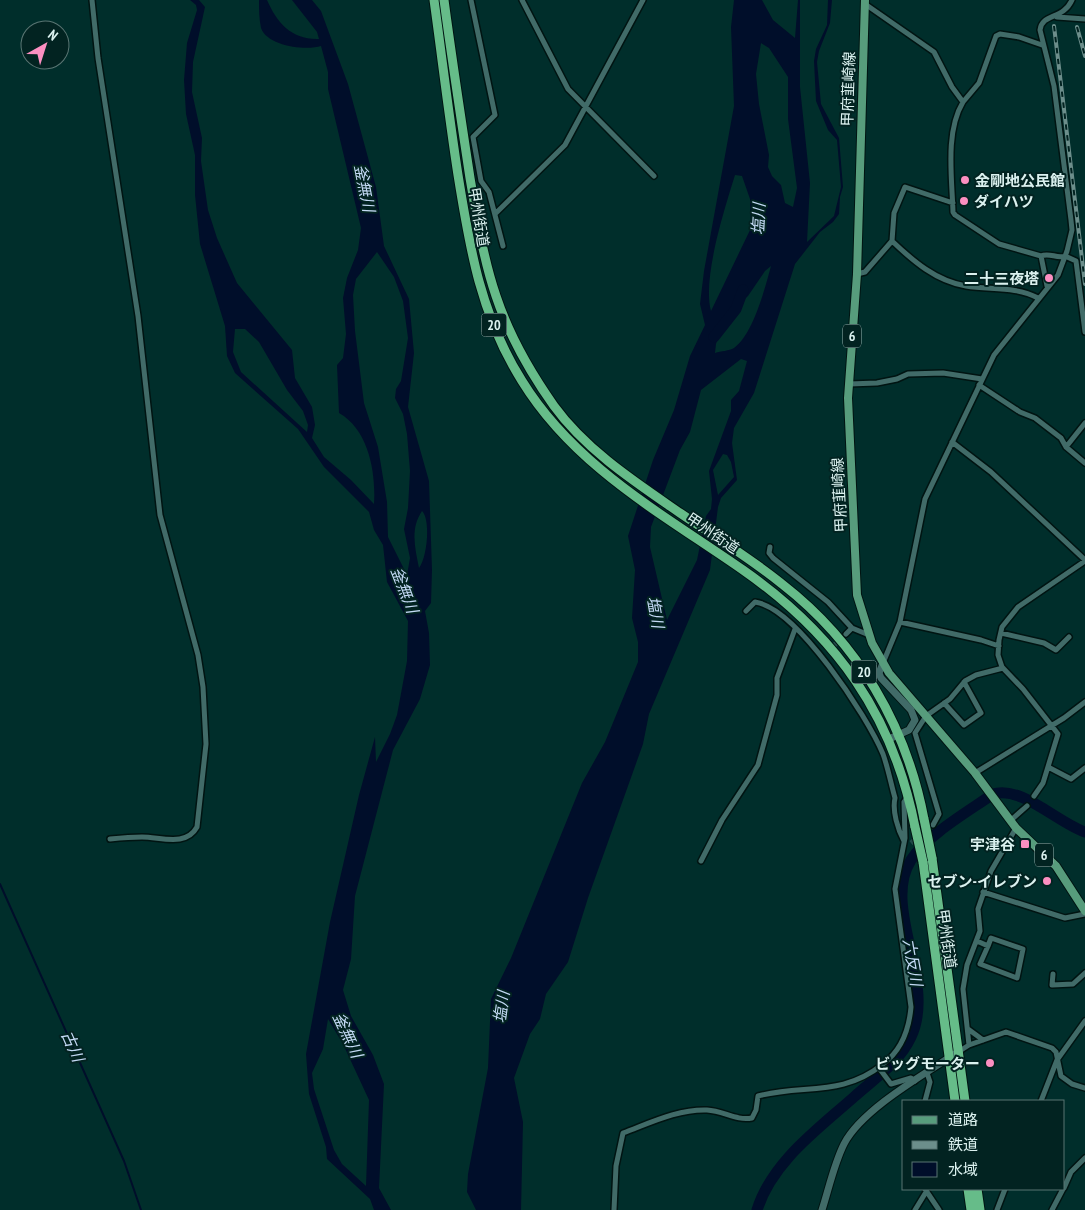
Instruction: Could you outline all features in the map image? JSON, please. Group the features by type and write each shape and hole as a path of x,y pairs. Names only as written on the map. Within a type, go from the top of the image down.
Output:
{"highway":[{"name":"甲州街道","path":"434,0 471,254 484,300 502,345 522,382 569,442 594,465 648,506 744,570 804,618 827,642 860,686 889,739 909,797 923,862 955,1100"},
{"name":"甲州街道","path":"444,0 482,251 496,297 513,339 533,374 556,408 598,452 655,496 750,560 805,603 836,635 879,694 900,734 909,759 932,858 965,1100"},
{"path":"968,1190 971,1210"},
{"path":"977,1190 980,1210"}],"main road":[{"name":"甲府韮崎線","path":"865,2 857,274 849,384 849,432 857,596 869,635 898,685 975,773 1016,828 1056,866 1085,912"}],"street":[{"path":"92,0 98,58 138,316 160,516 198,654 203,687 206,744 197,827 194,833 184,839 142,837 110,839"},
{"path":"471,0 495,116 474,137 481,181 489,192 496,212 502,246"},
{"path":"522,0 561,77 585,107 654,176"},
{"path":"526,7 529,0"},
{"path":"496,212 565,145 643,0"},
{"path":"1057,17 1066,10 1072,0"},
{"path":"865,2 934,52 952,87 963,102"},
{"path":"889,739 912,727 915,720 914,715 881,678 879,673 900,622 922,509 994,355 1047,286 1058,275 1065,256 1072,230 1071,220 1054,86 1042,45 1041,25 1047,18 1057,17 1085,20"},
{"path":"1042,45 1020,37 1000,34 996,36 979,83 958,110 952,138 953,203 955,216 999,244 1041,256 1048,254 1061,258 1065,256 1076,261 1085,332"},
{"path":"456,157 477,156"},
{"path":"857,274 865,272 892,241 894,213 905,187 953,203"},
{"path":"892,241 912,260 943,280 968,287 1010,289 1038,298"},
{"path":"1041,256 1047,286"},
{"path":"849,384 877,383 897,379 908,374 943,373 982,379"},
{"path":"979,385 1020,412 1035,418 1061,438 1066,447 1085,463"},
{"path":"1066,447 1085,423"},
{"path":"952,442 991,472 1085,560 1018,607 1006,620 1001,633 999,661 1053,725 1058,734 1043,783 1034,796"},
{"path":"770,547 769,553 774,558 813,589 852,628 869,635"},
{"path":"746,611 755,602 765,605 796,629 821,656 862,714 883,755 895,798 894,804 900,834 904,842"},
{"path":"900,622 981,640 999,646"},
{"path":"846,634 852,628"},
{"path":"701,861 722,820 758,765 777,695 777,678 796,629"},
{"path":"1001,633 1044,643 1056,650 1069,638"},
{"path":"821,656 826,652"},
{"path":"933,825 939,814 916,733 926,716 944,703 964,682 976,675 1003,668"},
{"path":"944,703 964,725 981,712 964,682"},
{"path":"975,773 1053,725 1085,702"},
{"path":"1048,767 1072,779 1085,768"},
{"path":"614,1210 616,1166 624,1133 672,1115 691,1111 722,1112 742,1120 752,1118 756,1110 758,1096 771,1092 823,1088 855,1082 879,1069 890,1059 902,1043 911,1007 895,889 904,842 904,802 909,797"},
{"path":"1010,820 1027,806"},
{"path":"969,1045 964,978 980,931 978,909 991,871 1016,828"},
{"path":"904,842 911,843"},
{"path":"983,892 1065,918 1085,912"},
{"path":"991,938 1023,949 1017,978 980,964 988,946 991,938"},
{"path":"977,941 988,946"},
{"path":"1053,974 1052,986 1073,984 1085,974"},
{"path":"1041,1100 1057,1060 1085,1021"},
{"path":"968,1029 983,1040"},
{"path":"822,1210 839,1157 852,1132 875,1109 969,1045 1011,1033 1052,1048 1056,1052 1061,1076 1072,1084 1085,1088"},
{"path":"879,1069 890,1083 911,1078 916,1081"},
{"path":"925,1100 930,1082 927,1073"},
{"path":"1065,1186 1072,1172 1085,1158"},
{"path":"915,1210 926,1190 939,1210"},
{"path":"997,1210 1005,1190"},
{"path":"1052,1210 1063,1190"}],"water":[{"name":"釜無川","path":"190,0 199,0 205,7 193,62 192,92 202,138 201,161 208,210 217,238 237,283 292,350 295,378 312,407 315,425 312,438 324,457 351,480 374,504 372,466 364,441 349,421 339,413 337,365 343,358 346,334 343,298 347,278 358,250 361,228 328,89 328,72 321,46 306,48 288,46 271,39 265,34 260,25 259,0 267,0 281,23 293,33 309,39 319,39 317,32 292,0 312,0 321,11 348,84 376,187 384,246 409,299 414,353 408,407 429,481 432,570 431,603 425,611 429,633 430,665 420,699 393,750 355,896 351,959 343,990 351,1016 373,1055 384,1084 379,1188 391,1210 374,1210 370,1199 327,1159 326,1147 309,1094 306,1054 330,922 359,795 375,737 376,762 397,715 407,661 408,621 387,582 383,545 374,530 369,512 324,467 298,429 235,373 227,356 225,326 200,244 195,195 195,155 186,114 184,80 187,43 197,10 196,5","holes":["377,252 394,277 403,301 408,338 401,381 396,389 395,398 403,414 407,434 410,471 408,508 404,529 410,558 407,575 388,537 387,502 378,447 364,403 355,331 353,295 356,279","235,329 245,329 259,342 287,390 303,411 308,425 307,432 241,372 233,352","422,511 425,516 427,530 426,548 419,568 414,539 418,518","328,1019 343,1044 369,1100 366,1186 342,1164 334,1150 314,1089 312,1073 323,1049"]},
{"path":"734,0 762,0 773,20 795,38 798,0 800,0 800,87 810,183 807,242 834,216 841,187 837,140 828,130 816,101 814,61 816,49 827,25 828,0 832,0 830,23 819,51 817,62 821,104 839,138 843,187 840,197 839,214 833,222 820,232 795,264 754,393 734,428 732,443 737,480 721,498 718,507 710,570 649,714 643,744 588,898 568,962 546,994 540,1019 530,1034 514,1078 523,1122 521,1210 476,1210 467,1192 468,1174 488,1068 491,999 511,958 582,783 605,742 638,662 638,642 632,618 635,570 628,536 653,460 674,410 690,356 705,325 700,304 704,271 734,106 731,27","holes":["761,43 769,48 788,77 788,119 797,188 793,207 785,203 781,185 772,176 768,167 769,155 759,104 756,74","735,175 742,176 750,199 751,228 711,311 709,297 712,262","771,266 757,310 747,333 734,348 715,353 725,317 748,296 765,271","741,359 747,361 739,391 731,400 731,411 709,471 712,499 711,509 706,516 697,560 667,620 650,547 651,527 680,450 690,432 701,390","723,454 727,455 731,462 734,477 718,495 713,470"]}],"waterway":[{"name":"塩川","path":"714,337 736,309 743,290"},
{"name":"六反川","path":"757,1210 773,1177 785,1162 811,1134 878,1077 900,1055 911,1037 917,1016 918,993 902,900 903,879 911,860 918,851 938,833 993,794 1015,795 1085,832"},
{"name":"古川","path":"0,884 124,1161 141,1210"}],"tunnel":[{"path":"827,652 846,634"},
{"path":"911,843 927,830"}],"railway":[{"path":"1054,26 1085,284"},
{"path":"1077,27 1085,56"}],"place":[{"name":"金剛地公民館","path":"965,180"},
{"name":"ダイハツ","path":"964,201"},
{"name":"二十三夜塔","path":"1049,278"},
{"name":"宇津谷","path":"1025,844"},
{"name":"セブン-イレブン","path":"1047,881"},
{"name":"ビッグモーター","path":"990,1063"}]}
